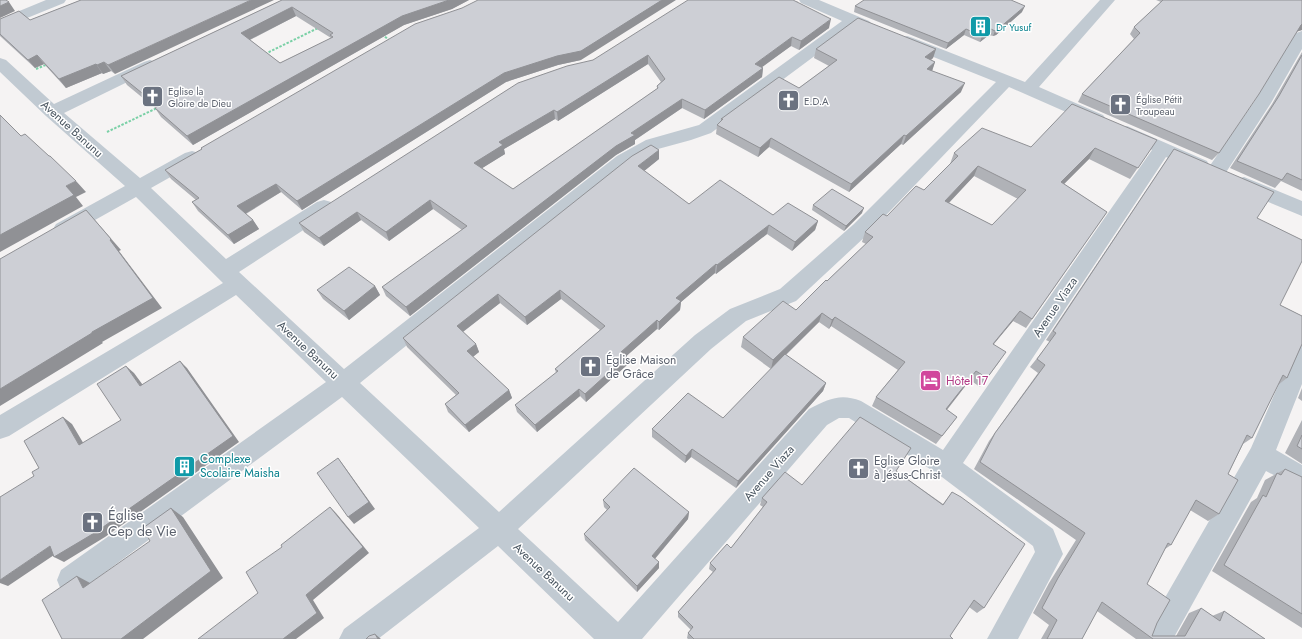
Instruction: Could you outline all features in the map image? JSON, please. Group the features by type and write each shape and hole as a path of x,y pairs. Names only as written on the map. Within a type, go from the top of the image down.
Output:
{"street":[{"path":"0,24 58,0"},
{"path":"806,0 835,5 853,20 1007,80 1302,209"},
{"path":"1028,89 1108,0"},
{"path":"71,580 343,383 624,160 652,144 686,136 705,129 853,20"},
{"path":"1216,172 1262,103 1302,36"},
{"path":"52,112 167,58"},
{"name":"Avenue Banunu","path":"0,63 52,112 138,187 231,278 615,639"},
{"path":"354,639 499,529 703,342 738,315 788,295 861,229 1007,80"},
{"name":"Avenue Viaza","path":"947,466 1164,148"},
{"path":"48,237 205,149"},
{"path":"0,428 231,278 338,198"},
{"path":"1157,639 1261,455 1302,356"},
{"name":"Avenue Viaza","path":"623,639 818,417 837,407 853,408 947,466 1044,538 1049,554 1002,639"},
{"path":"1261,455 1302,478"}],"path":[{"path":"262,56 318,28"},
{"path":"378,31 390,41"},
{"path":"16,78 52,62"},
{"path":"87,143 157,108"}],"building":[{"path":"0,0 6,0 9,2 0,6"},
{"path":"81,0 251,0 108,65 104,62 97,65 96,64 59,79 37,55 28,60 0,34 0,19 19,11 30,20"},
{"path":"282,0 449,0 402,16 187,136 155,108 158,106 121,76","holes":["292,7 333,33 330,35 333,37 280,63 241,33"]},
{"path":"478,0 662,0 581,51 557,56 504,73 297,201 276,184 237,206 253,220 228,235 192,202 199,198 165,170 415,24 462,8"},
{"path":"688,0 793,0 831,19 801,41 792,37 755,64 763,68 705,110 682,99 631,133 635,135 616,146 406,307 382,287 467,226 430,200 386,232 357,212 319,238 299,223 518,83 567,66 593,60","holes":["648,55 665,79 657,86 658,88 513,189 474,163 503,145 499,142 554,110 557,112"]},
{"path":"864,0 1011,0 1025,6 995,31 991,29 982,36 966,29 948,43 855,6"},
{"path":"1163,0 1302,0 1302,24 1259,94 1219,153 1082,94 1140,33 1134,27"},
{"path":"858,18 936,49 925,57 935,62 927,69 965,83 906,136 904,135 851,184 771,138 760,148 717,125 723,119 721,119 779,77 799,88 837,60 816,49"},
{"path":"1302,55 1302,180 1287,173 1282,180 1237,161 1279,96"},
{"path":"1072,104 1157,140 1138,168 1095,148 1061,182 1107,212 1032,319 1020,311 993,344 1006,352 987,378 976,371 946,409 957,417 942,436 876,397 905,362 835,317 832,320 822,313 773,360 743,337 783,301 796,310 873,237 865,232 883,214 887,216 916,186 924,190 958,156 954,153 982,128 1031,147","holes":["978,166 1026,190 992,225 945,201"]},
{"path":"0,115 21,136 25,134 76,181 66,186 74,195 0,235"},
{"path":"651,145 659,150 638,166 689,204 720,180 773,215 788,203 818,221 795,242 769,225 717,265 716,264 676,298 681,301 659,322 657,320 621,352 627,356 585,394 579,389 535,425 515,405 558,371 555,369 605,326 560,290 525,317 498,294 457,326 476,344 467,351 509,390 465,425 445,404 459,393 403,338 632,156"},
{"path":"1174,149 1274,192 1257,218 1302,240 1302,261 1280,305 1302,316 1302,344 1287,378 1283,375 1252,438 1247,435 1228,474 1238,480 1219,514 1196,500 1171,545 1168,543 1147,584 1170,600 1157,623 1152,636 1185,636 1201,608 1220,621 1224,611 1265,639 1153,639 1102,602 1082,639 1047,639 1057,620 1042,608 1085,533 980,462 995,433 1045,365 1037,359 1056,333 1053,331"},
{"path":"832,189 864,208 846,226 813,205"},
{"path":"86,210 111,239 110,240 153,298 92,332 0,389 0,259"},
{"path":"349,267 375,286 344,311 317,290"},
{"path":"785,354 826,383 738,481 692,449 686,456 652,429 688,393 723,418"},
{"path":"180,361 233,436 96,532 54,557 50,546 0,580 0,497 34,476 32,472 39,468 24,441 63,417 79,445 121,420 97,384 126,366 140,386"},
{"path":"860,417 911,448 896,471 943,505 952,492 961,497 1025,544 984,608 974,600 950,636 953,639 694,639 688,633 693,627 678,612 716,569 710,563 727,544 731,548 767,502 762,498 785,472 802,485"},
{"path":"1302,435 1302,449 1297,446"},
{"path":"338,458 369,502 348,517 317,473"},
{"path":"634,468 689,512 652,556 659,562 637,586 584,534 610,507 603,500"},
{"path":"1285,469 1302,477 1302,614 1224,565 1263,495 1266,497 1277,473 1281,475"},
{"path":"330,507 363,547 306,595 317,613 283,639 198,639 258,593 246,572 282,547 281,545"},
{"path":"171,508 211,571 121,639 62,639 42,600 77,576 83,588 150,541 143,528"},
{"path":"375,634 378,639 366,639 369,636"}],"place":[{"name":"Dr Yusuf","path":"980,27"},
{"name":"Eglise la Gloire de Dieu","path":"153,97"},
{"name":"E.D.A","path":"788,101"},
{"name":"Église Pétit Troupeau","path":"1121,105"},
{"name":"Église Maison de Grâce","path":"591,367"},
{"name":"Hôtel 17","path":"930,381"},
{"name":"Complexe Scolaire Maisha","path":"185,466"},
{"name":"Eglise Gloire à Jésus-Christ","path":"859,468"},
{"name":"Église Cep de Vie","path":"93,523"}]}
